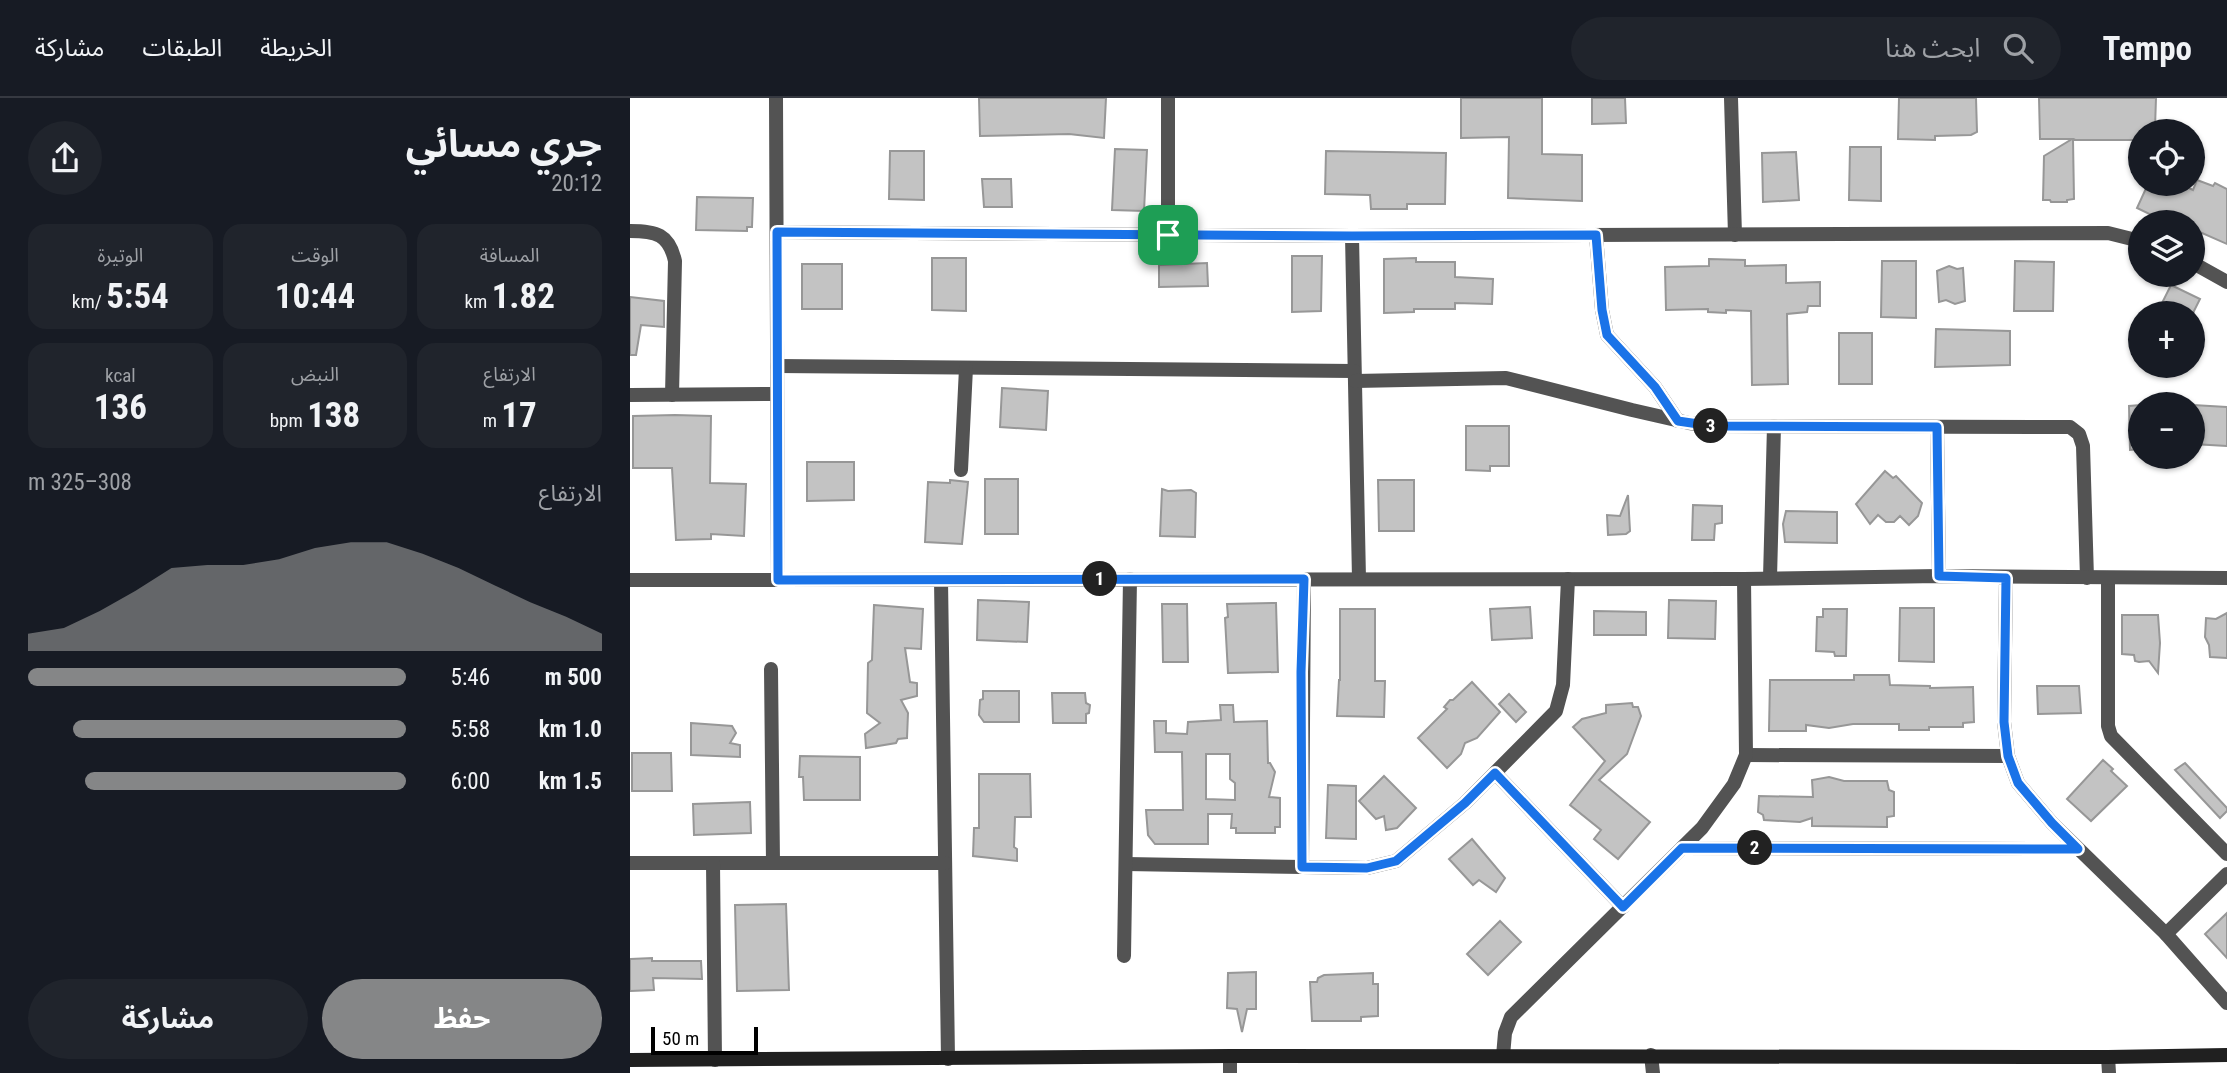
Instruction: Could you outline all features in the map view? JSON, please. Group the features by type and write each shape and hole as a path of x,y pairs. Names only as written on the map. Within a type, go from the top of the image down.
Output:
{"street":[{"path":"776,98 778,580"},
{"path":"1168,98 1168,235"},
{"path":"1731,98 1735,235"},
{"path":"630,231 653,232 664,238 672,249 675,261 672,395"},
{"path":"777,232 1352,236 2108,233 2128,239"},
{"path":"1596,235 1602,310 1607,335 1655,387 1678,421"},
{"path":"1352,236 1359,579"},
{"path":"2205,270 2227,282"},
{"path":"777,366 1506,378 1678,421 1712,426 2070,427 2080,435 2083,446 2087,578"},
{"path":"961,470 966,368"},
{"path":"630,395 777,394"},
{"path":"1770,578 1774,426"},
{"path":"1937,427 1939,576"},
{"path":"630,580 1744,579 1939,576 2227,578"},
{"path":"2006,578 2004,722 2008,756 2018,783 2052,823 2166,934 2227,1003"},
{"path":"2108,578 2108,726 2111,736 2227,854"},
{"path":"1124,956 1130,579"},
{"path":"1302,867 1301,672 1304,579"},
{"path":"1126,864 1367,868 1396,861 1465,803 1556,711 1563,685 1568,579"},
{"path":"1503,1056 1505,1033 1511,1017 1702,828 1734,784 1746,755 1744,579"},
{"path":"941,580 948,1059"},
{"path":"771,669 772,863"},
{"path":"1746,755 2008,756"},
{"path":"1495,773 1623,907"},
{"path":"1682,848 2078,849"},
{"path":"630,863 946,863"},
{"path":"713,863 715,1060"},
{"path":"2166,934 2227,874"},
{"path":"1651,1055 1653,1073"},
{"path":"630,1060 1230,1056 2227,1055"},
{"path":"1230,1056 1230,1073"},
{"path":"2108,1057 2109,1073"}],"building":[{"path":"979,98 1106,98 1104,138 1069,134 980,136"},
{"path":"1461,98 1542,98 1542,154 1582,155 1582,201 1508,198 1509,137 1461,138"},
{"path":"1592,98 1625,98 1626,123 1592,124"},
{"path":"1899,98 1976,98 1977,132 1971,135 1935,136 1935,140 1898,139"},
{"path":"2039,98 2156,98 2155,119 2128,119 2128,140 2073,140 2074,199 2067,202 2043,200 2044,156 2072,139 2040,139"},
{"path":"1850,147 1881,147 1881,201 1849,200"},
{"path":"1115,149 1147,150 1144,211 1112,210"},
{"path":"890,151 924,151 924,200 889,199"},
{"path":"1326,151 1446,153 1445,204 1407,204 1407,209 1371,209 1370,195 1325,194"},
{"path":"1796,152 1799,200 1763,202 1762,153"},
{"path":"982,179 1011,179 1012,207 984,207"},
{"path":"2205,183 2213,186 2215,183 2227,189 2227,244 2205,234 2205,210 2137,208 2142,196 2205,196"},
{"path":"697,197 753,198 752,227 747,227 747,231 696,230"},
{"path":"1292,256 1322,256 1321,311 1292,312"},
{"path":"932,258 966,258 966,311 932,310"},
{"path":"1416,258 1416,262 1455,262 1455,277 1493,279 1492,304 1455,303 1455,309 1414,309 1414,312 1384,313 1384,259"},
{"path":"1709,259 1745,260 1745,266 1786,265 1786,283 1820,282 1820,306 1808,306 1807,312 1787,314 1788,384 1752,385 1751,311 1726,310 1726,313 1708,312 1708,309 1666,310 1665,267 1709,266"},
{"path":"1882,261 1916,261 1916,318 1881,317"},
{"path":"2015,261 2054,262 2053,311 2014,311"},
{"path":"1207,263 1208,286 1159,287 1159,265"},
{"path":"802,264 842,264 842,309 802,309"},
{"path":"1949,266 1963,268 1965,301 1955,304 1946,300 1939,302 1937,271"},
{"path":"2170,287 2200,299 2199,301 2163,301"},
{"path":"630,297 664,301 664,327 641,325 636,355 630,355"},
{"path":"1936,329 2010,331 2010,365 1935,367"},
{"path":"1839,333 1872,333 1872,384 1839,384"},
{"path":"1002,388 1048,391 1046,430 1000,427"},
{"path":"2205,406 2227,407 2227,446 2205,445"},
{"path":"633,416 711,416 710,483 746,484 744,536 711,534 711,539 676,540 672,468 633,468"},
{"path":"1466,426 1509,426 1509,466 1490,466 1490,471 1466,470"},
{"path":"807,462 854,462 854,500 807,501"},
{"path":"1885,471 1893,478 1896,476 1922,503 1918,516 1909,525 1900,516 1894,522 1886,522 1878,515 1870,524 1856,504"},
{"path":"985,479 1018,479 1018,534 985,534"},
{"path":"950,480 968,482 962,544 925,542 928,482 950,483"},
{"path":"1378,480 1414,480 1414,531 1379,531"},
{"path":"1162,489 1191,490 1196,493 1195,537 1160,536"},
{"path":"1628,495 1630,531 1626,534 1608,535 1607,515 1620,516"},
{"path":"1693,505 1722,506 1722,523 1715,524 1714,540 1692,540"},
{"path":"1786,511 1837,512 1837,543 1785,542 1783,524"},
{"path":"978,600 1029,602 1027,642 977,640"},
{"path":"1669,600 1716,601 1715,639 1668,638"},
{"path":"1276,603 1278,672 1228,673 1225,618 1228,617 1227,604"},
{"path":"1162,604 1187,604 1188,662 1163,662"},
{"path":"874,605 923,609 921,649 905,648 910,682 917,683 917,696 901,700 908,713 907,738 898,739 896,743 866,748 865,734 880,723 867,713 868,663 872,660"},
{"path":"1530,607 1532,638 1492,640 1490,609"},
{"path":"1900,608 1934,608 1934,662 1899,661"},
{"path":"1340,609 1375,609 1375,681 1385,681 1384,717 1337,716"},
{"path":"1823,609 1847,609 1846,656 1816,651 1817,617 1823,617"},
{"path":"1594,611 1646,612 1646,635 1594,635"},
{"path":"2227,613 2227,658 2210,657 2205,637 2206,618 2216,619"},
{"path":"2122,615 2158,615 2158,673 2149,661 2135,661 2134,655 2122,654"},
{"path":"1854,675 1889,675 1890,685 1973,687 1974,722 1963,723 1963,727 1929,727 1929,730 1899,730 1899,724 1853,724 1829,728 1806,725 1806,731 1769,731 1770,680 1854,680"},
{"path":"1472,682 1500,712 1477,738 1465,743 1461,754 1447,768 1418,738 1447,709 1444,707 1450,700"},
{"path":"2037,686 2079,686 2081,713 2038,714"},
{"path":"983,691 1019,691 1019,722 984,722 979,715"},
{"path":"1052,693 1085,693 1086,703 1090,705 1086,723 1053,723"},
{"path":"1509,694 1526,712 1516,722 1499,704"},
{"path":"1632,703 1633,707 1638,707 1641,716 1627,754 1599,780 1650,822 1618,859 1594,839 1601,830 1570,805 1605,761 1573,727 1582,719 1606,713 1606,705"},
{"path":"1220,705 1233,705 1234,722 1267,721 1268,763 1275,772 1269,797 1280,798 1280,827 1275,827 1275,833 1236,833 1236,828 1231,828 1232,814 1208,814 1208,844 1155,844 1148,835 1146,810 1183,810 1182,752 1155,752 1154,721 1166,721 1166,733 1187,734 1188,722 1221,720","holes":["1206,754 1230,754 1230,779 1235,783 1235,800 1206,799"]},
{"path":"691,723 732,726 736,733 730,743 740,745 740,757 691,755"},
{"path":"632,753 671,753 672,791 632,791"},
{"path":"800,756 860,757 860,800 804,800 803,777 799,777"},
{"path":"2103,760 2127,786 2091,821 2067,799"},
{"path":"2185,763 2227,808 2220,818 2175,770"},
{"path":"979,774 1030,774 1031,817 1015,817 1014,847 1017,849 1017,861 973,856 974,828 979,828"},
{"path":"1384,776 1416,808 1397,828 1386,830 1384,816 1376,819 1359,801"},
{"path":"1829,777 1844,781 1887,781 1889,790 1894,792 1894,816 1887,817 1887,827 1812,826 1812,818 1800,822 1764,820 1763,815 1758,812 1759,796 1813,797 1812,780"},
{"path":"1328,785 1356,786 1356,839 1326,838"},
{"path":"750,802 751,833 694,835 693,804"},
{"path":"1472,839 1505,878 1496,892 1479,880 1473,885 1449,859"},
{"path":"786,904 789,990 737,991 735,905"},
{"path":"2227,913 2227,958 2205,934"},
{"path":"1500,921 1521,942 1488,975 1467,954"},
{"path":"652,958 652,961 701,961 702,979 653,978 654,990 630,991 630,959"},
{"path":"1256,972 1256,1009 1247,1009 1242,1032 1237,1009 1227,1008 1228,973"},
{"path":"1373,973 1373,984 1378,984 1378,1016 1361,1017 1361,1021 1312,1021 1310,982 1317,982 1318,978 1324,975"}],"route":[{"path":"777,232 1168,235 1596,235 1602,310 1607,335 1655,387 1678,421 1712,426 1937,427 1939,576 2006,578 2004,722 2008,756 2018,783 2078,849 1682,848 1623,907 1495,773 1465,803 1396,861 1367,868 1302,867 1301,672 1304,579 778,580 777,232"}]}
